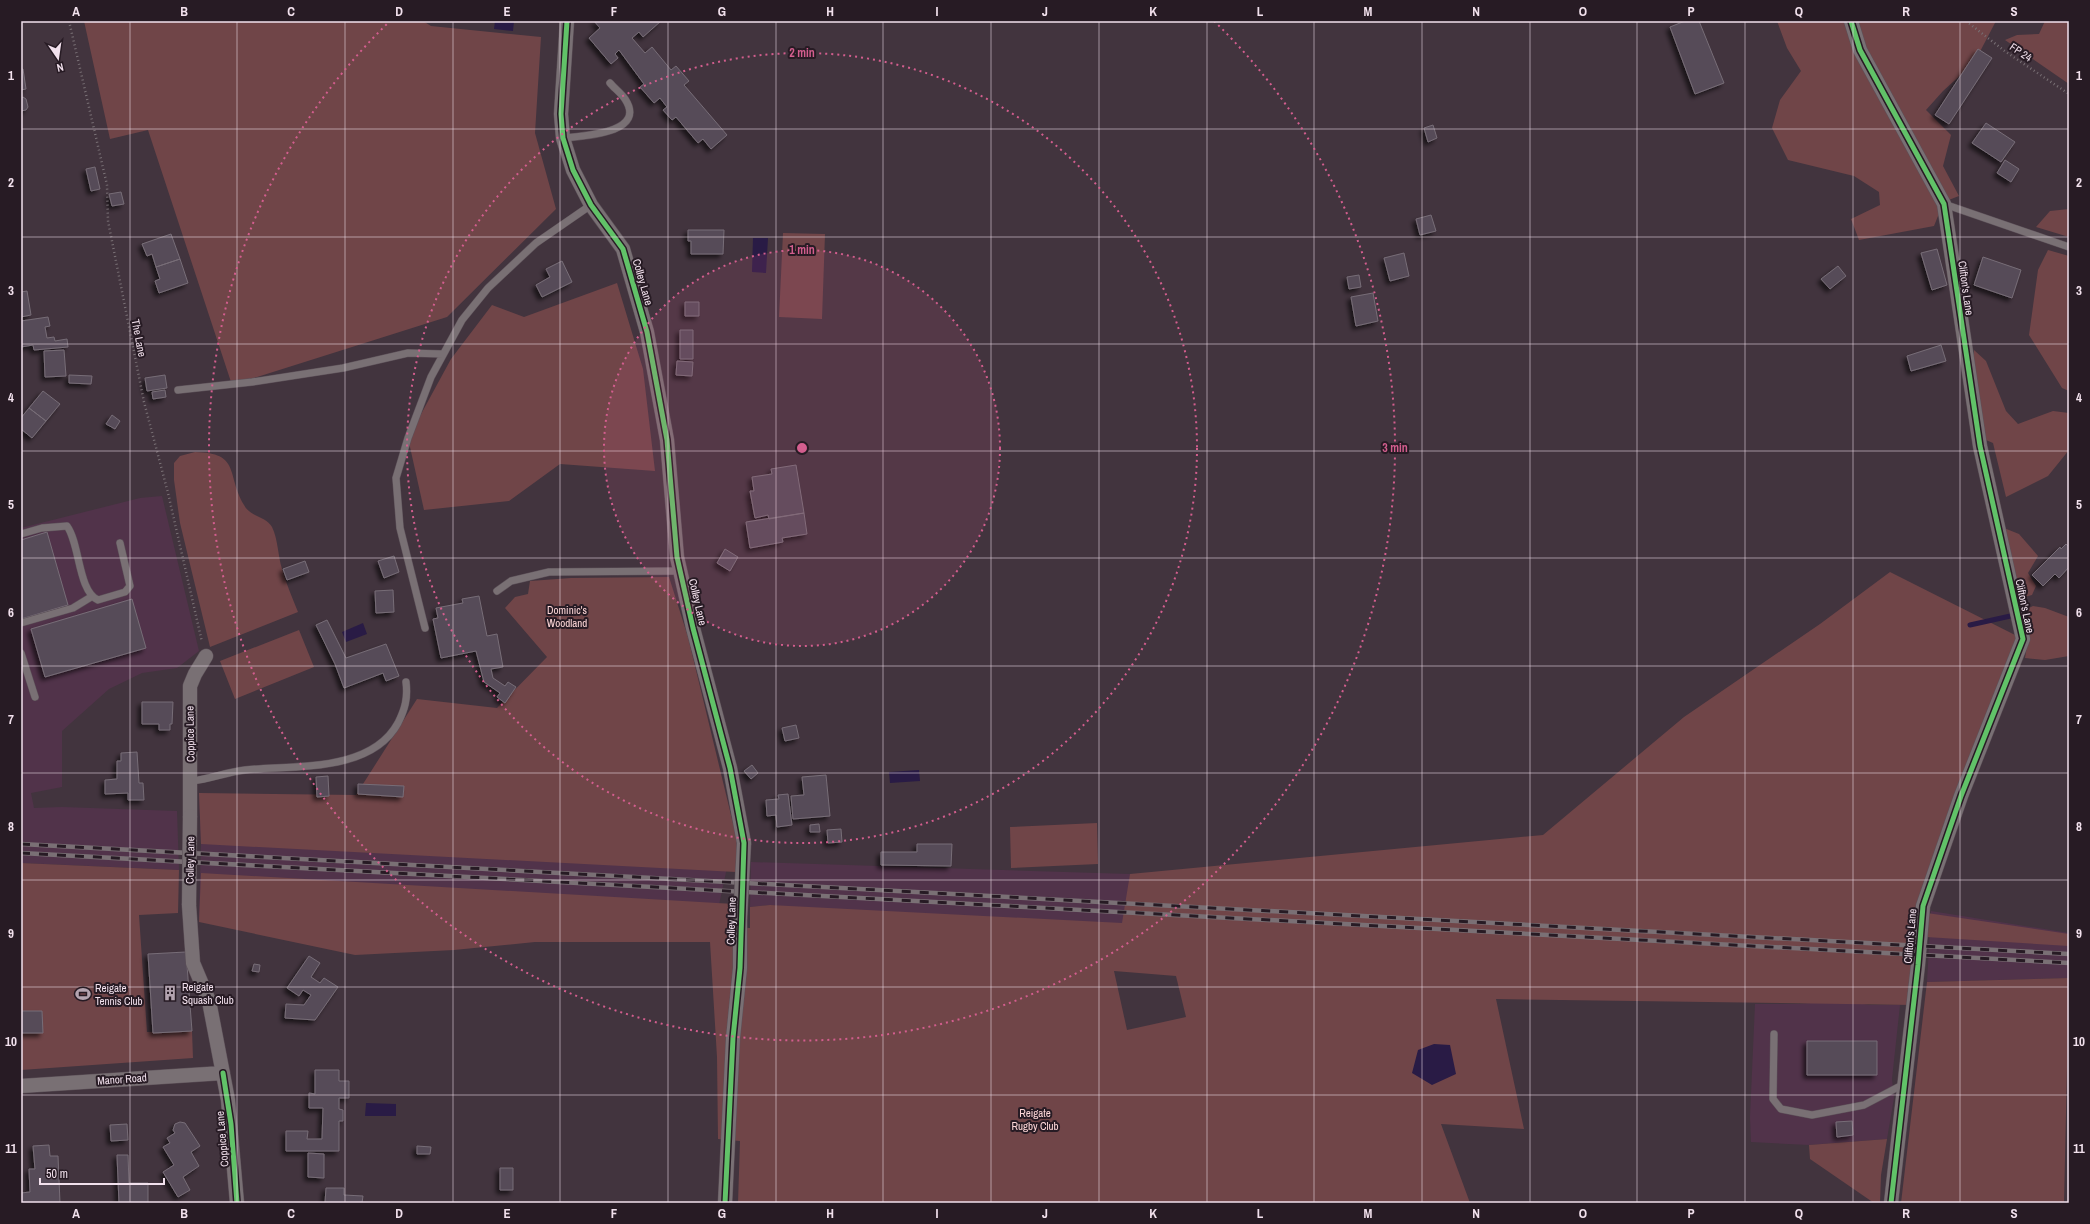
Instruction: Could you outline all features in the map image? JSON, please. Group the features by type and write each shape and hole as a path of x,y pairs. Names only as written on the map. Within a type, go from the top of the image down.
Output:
{"street":[{"name":"Colley Lane","path":"567,21 561,114 563,138 573,170 591,205 623,249 647,332 667,440 677,558 730,768 744,843 740,919 740,968 733,1038 725,1203"},
{"name":"Clifton's Lane","path":"1851,21 1860,50 1944,204 1980,446 2023,639 1961,796 1923,906 1891,1203"},
{"name":"Coppice Lane","path":"190,816 192,781 190,686 195,674 206,656"},
{"name":"Colley Lane","path":"189,905 190,816"},
{"name":"Coppice Lane","path":"189,905 193,963 209,1001 223,1073 231,1124 237,1203"},
{"name":"Manor Road","path":"21,1086 223,1073"}],"lane":[{"path":"563,138 603,133 621,126 626,120 628,114 625,99 610,83"},
{"path":"1944,204 2069,247"},
{"path":"425,628 400,528 396,478 408,438 431,377 462,320 488,288 536,243 591,205"},
{"path":"178,390 252,382 343,368 408,352 443,354"},
{"path":"21,534 42,528 67,526 74,539 86,587 91,597 98,600 107,599 125,592 130,586 120,543"},
{"path":"497,591 511,581 549,572 680,571"},
{"path":"21,623 73,608 91,597"},
{"path":"21,653 35,697"},
{"path":"192,781 212,779 243,771 308,768 349,758 375,748 394,731 406,708 408,694 406,682"},
{"path":"1774,1034 1773,1099 1781,1109 1812,1115 1864,1105 1904,1084"}],"shaded area":[{"path":"495,21 514,21 513,31 494,29"},
{"path":"753,238 768,238 766,273 752,272"},
{"path":"162,496 199,651 177,668 142,673 109,689 62,731 62,787 31,793 34,808 62,807 177,811 179,870 21,863 21,528 140,498"},
{"path":"363,623 367,634 346,642 342,632"},
{"path":"919,770 920,781 890,783 889,772"},
{"path":"199,793 729,858 716,919 199,918 201,844"},
{"path":"751,862 1130,874 1869,1005 1900,1005 1892,1079 1894,1098 1887,1139 1809,1145 1751,1142 1750,1117 1755,1004 1810,1004 770,905 750,907"},
{"path":"1931,911 2069,933 2069,978 1927,982"},
{"path":"1434,1044 1450,1045 1456,1074 1432,1085 1412,1073 1418,1050"},
{"path":"366,1103 396,1104 396,1116 365,1116"}],"green space":[{"path":"84,21 423,21 431,26 541,37 535,133 556,209 447,317 232,385 148,130 110,139"},
{"path":"1777,21 1847,21 1940,211 1934,226 1859,240 1851,219 1880,205 1879,192 1854,176 1788,160 1772,128 1780,100 1801,71 1787,48"},
{"path":"1856,21 1996,21 1974,63 1943,91 1926,110 1951,135 1943,166 1959,196 1946,201 1876,71"},
{"path":"2045,21 2069,21 2069,84 2005,40 2017,35 2039,34"},
{"path":"2069,209 2069,237 2036,227 2050,211"},
{"path":"783,233 825,234 822,319 779,317"},
{"path":"2048,250 2069,256 2069,391 2062,388 2029,335 2038,270"},
{"path":"617,283 643,369 655,471 560,464 509,501 424,510 408,438 451,359 492,305 524,317"},
{"path":"1974,350 1986,361 2006,411 2018,424 2053,411 2069,413 2069,450 2048,476 2006,497 1993,443 1986,440 1974,373"},
{"path":"195,452 210,453 220,456 226,461 230,467 244,505 250,512 269,523 272,527 276,537 284,574 298,612 210,647 180,523 174,480 174,463 180,456"},
{"path":"2004,528 2019,534 2038,556 2028,573 2036,586 2032,595 2021,598"},
{"name":"Reigate Rugby Club","path":"1890,572 2023,639 1922,909 1913,1005 1496,999 1524,1129 1441,1124 1470,1203 738,1203 740,1141 718,1139 717,1057 710,942 535,942 454,950 355,955 199,922 201,873 734,904 733,927 750,928 750,907 770,905 1122,923 1130,874 1543,835 1684,717 1820,624","holes":["1114,971 1176,976 1186,1017 1127,1030"]},
{"name":"Dominic's Woodland","path":"669,577 688,637 738,844 736,872 201,844 199,793 356,795 417,699 497,708 547,657 505,608 515,597 528,594 530,581 571,578"},
{"path":"2033,606 2045,608 2069,617 2069,656 2045,660 2025,658 2028,639 2023,611"},
{"path":"299,630 314,667 235,699 220,661"},
{"path":"1097,823 1098,864 1011,868 1010,827"},
{"name":"Reigate Tennis Club","path":"21,863 179,870 178,913 139,915 147,1032 192,1031 193,1058 21,1070"},
{"path":"1927,913 2069,934 2069,946 1926,937"},
{"path":"2069,978 2064,1203 1901,1203 1927,982"},
{"path":"1887,1139 1881,1175 1880,1203 1874,1203 1810,1159 1809,1145"}],"building":[{"path":"594,21 661,21 643,37 639,32 632,38 645,53 652,47 671,70 676,66 689,81 684,85 727,135 711,149 703,139 698,143 676,117 672,120 663,110 667,107 660,98 654,103 640,87 644,84 619,50 615,54 618,58 611,64 589,38 600,28"},
{"path":"1685,21 1699,21 1724,83 1695,94 1670,27"},
{"path":"1978,49 1992,58 1949,124 1935,115"},
{"path":"21,69 23,69 26,89 21,90"},
{"path":"23,97 26,99 28,107 26,110 21,111 21,98"},
{"path":"1986,123 2015,142 2001,162 1972,143"},
{"path":"1433,125 1437,138 1428,142 1424,128"},
{"path":"2005,160 2019,169 2011,182 1997,173"},
{"path":"95,167 100,189 91,191 86,169"},
{"path":"121,192 124,204 112,206 109,194"},
{"path":"1431,215 1436,231 1420,235 1416,219"},
{"path":"688,230 724,230 723,254 691,254 691,241 688,241"},
{"path":"171,234 180,259 156,267 152,254 147,256 142,244"},
{"path":"1937,249 1947,285 1932,290 1921,253"},
{"path":"1404,253 1409,276 1390,281 1384,258"},
{"path":"1983,257 2021,270 2012,298 1974,285"},
{"path":"180,259 188,283 159,293 155,281 160,279 156,267"},
{"path":"562,261 572,282 542,297 536,285 550,277 546,269"},
{"path":"1838,266 1846,276 1830,289 1821,279"},
{"path":"1359,275 1361,287 1349,289 1347,277"},
{"path":"27,291 31,315 21,317 21,292"},
{"path":"1373,293 1378,321 1356,326 1351,297"},
{"path":"685,302 699,302 699,316 685,316"},
{"path":"48,317 50,326 45,327 47,338 54,337 55,341 67,339 68,347 34,350 33,345 21,347 21,321"},
{"path":"680,330 693,330 693,359 680,359"},
{"path":"1941,345 1946,361 1911,371 1907,356"},
{"path":"64,350 66,376 45,377 44,351"},
{"path":"677,361 693,362 692,376 676,375"},
{"path":"69,375 92,376 91,384 69,383"},
{"path":"165,375 167,388 147,391 145,378"},
{"path":"165,390 166,397 153,399 152,392"},
{"path":"43,391 60,404 46,421 29,408"},
{"path":"29,408 46,421 32,438 21,429 21,418"},
{"path":"112,415 120,421 115,429 106,424"},
{"path":"796,465 804,513 769,519 768,515 755,518 750,491 754,491 752,477 772,474 771,469"},
{"path":"804,513 807,534 782,538 783,542 750,548 746,522"},
{"path":"47,532 68,605 21,619 21,540"},
{"path":"2066,544 2069,547 2069,567 2059,578 2055,574 2043,586 2032,575 2060,547 2061,549"},
{"path":"725,549 738,557 730,571 717,563"},
{"path":"394,556 399,572 384,578 378,561"},
{"path":"305,561 309,572 287,580 283,569"},
{"path":"393,590 394,612 376,613 375,591"},
{"path":"479,596 487,636 497,634 503,667 491,669 493,678 505,686 508,682 516,687 505,703 497,697 500,693 484,682 476,651 441,658 433,619 438,618 436,608 463,603 462,599"},
{"path":"132,599 146,648 45,677 31,629"},
{"path":"327,620 346,658 386,644 399,676 386,681 383,673 344,688 335,664 316,625"},
{"path":"142,702 173,702 172,724 170,724 170,730 159,730 159,724 142,724"},
{"path":"796,725 799,738 785,741 782,728"},
{"path":"137,752 139,783 143,783 144,800 128,800 128,793 105,794 105,780 117,779 117,761 121,761 121,753"},
{"path":"752,765 758,773 751,779 744,771"},
{"path":"826,775 830,816 793,819 791,796 804,795 802,777"},
{"path":"328,776 329,796 317,797 316,777"},
{"path":"358,784 404,786 403,797 358,794"},
{"path":"788,794 792,825 777,827 776,815 767,816 766,800 779,799 778,795"},
{"path":"819,824 820,832 810,832 810,825"},
{"path":"841,829 842,842 828,843 827,830"},
{"path":"917,844 952,844 951,866 881,865 881,852 917,852"},
{"name":"Reigate Squash Club","path":"186,952 192,1031 153,1033 148,954"},
{"path":"309,956 320,963 311,977 320,983 324,978 338,987 315,1020 285,1018 286,1004 304,1005 311,995 303,990 299,996 287,988"},
{"path":"254,964 260,965 259,972 252,971"},
{"path":"21,1011 42,1011 43,1033 21,1033"},
{"path":"1807,1041 1877,1041 1877,1075 1807,1075"},
{"path":"315,1070 339,1070 339,1081 349,1081 349,1098 339,1098 339,1109 343,1110 343,1121 339,1121 339,1151 286,1151 286,1131 308,1131 307,1139 322,1139 323,1108 309,1108 309,1093 315,1094"},
{"path":"1852,1121 1853,1135 1837,1137 1836,1122"},
{"path":"180,1122 185,1123 200,1146 191,1152 199,1166 183,1177 190,1190 178,1197 163,1172 174,1165 163,1147 170,1143 167,1138 175,1133 173,1130 175,1124"},
{"path":"127,1124 128,1140 111,1141 110,1125"},
{"path":"49,1145 50,1156 58,1156 60,1203 21,1203 21,1193 30,1192 29,1169 35,1169 33,1146"},
{"path":"417,1146 431,1147 430,1154 417,1154"},
{"path":"308,1153 324,1154 324,1178 308,1177"},
{"path":"117,1155 128,1155 129,1183 148,1183 148,1203 119,1203"},
{"path":"500,1168 513,1168 513,1190 500,1190"},
{"path":"326,1188 344,1188 344,1195 363,1196 362,1203 325,1203"}],"waterway":[{"path":"1970,625 2015,615"}],"railway":[{"path":"21,844 2069,954"},
{"path":"21,853 2069,963"}],"cycle path":[{"path":"567,21 561,114 563,138 573,170 591,205 623,249 647,332 667,440 677,557 693,628 730,768 744,843 740,968 733,1038 725,1203"},
{"path":"1851,21 1860,50 1944,204 1980,446 2023,639 1961,796 1923,906 1918,965 1891,1203"},
{"path":"223,1073 231,1124 237,1203"}],"place":[{"name":"Reigate Squash Club","path":"170,993"},
{"name":"Reigate Tennis Club","path":"83,994"}]}
